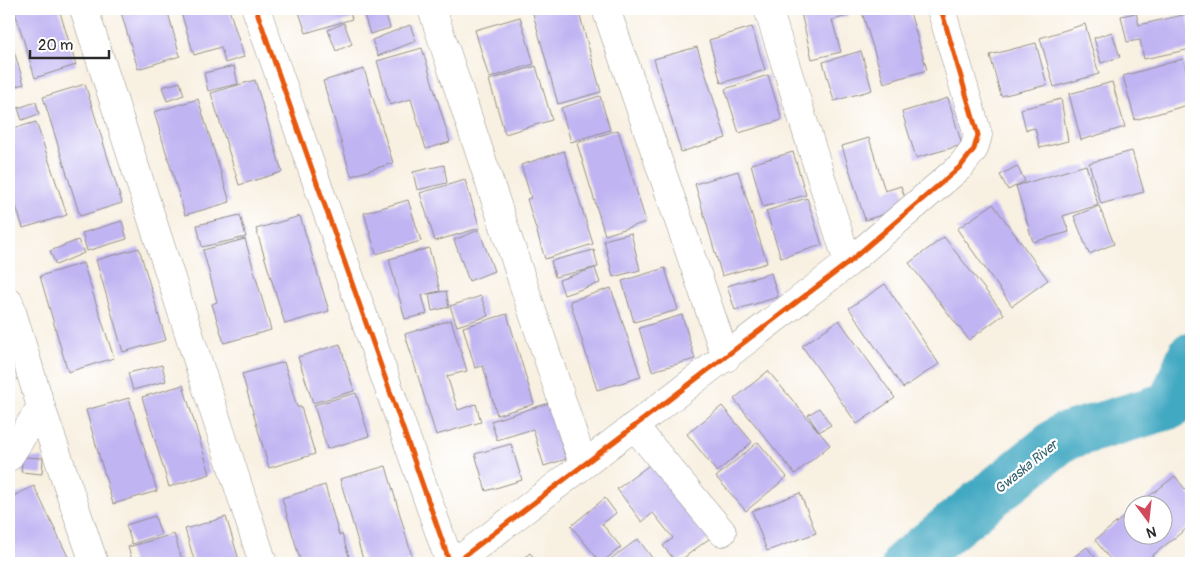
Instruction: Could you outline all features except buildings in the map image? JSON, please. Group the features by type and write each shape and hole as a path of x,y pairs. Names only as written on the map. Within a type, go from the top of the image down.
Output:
{"street":[{"path":"84,9 264,563"},
{"path":"256,9 450,563"},
{"path":"432,9 583,464"},
{"path":"606,9 726,358"},
{"path":"768,9 848,263"},
{"path":"454,563 726,358 848,263 961,166 974,149 978,134 976,120 941,9"},
{"path":"9,302 41,407 94,563"},
{"path":"9,457 41,407"},
{"path":"634,426 722,532"}],"waterway":[{"name":"Gwaska River","path":"906,563 1063,437 1171,405 1191,356"}],"cycle path":[{"path":"256,9 450,563"},
{"path":"455,563 848,263 961,166 974,149 978,135 941,9"}]}
